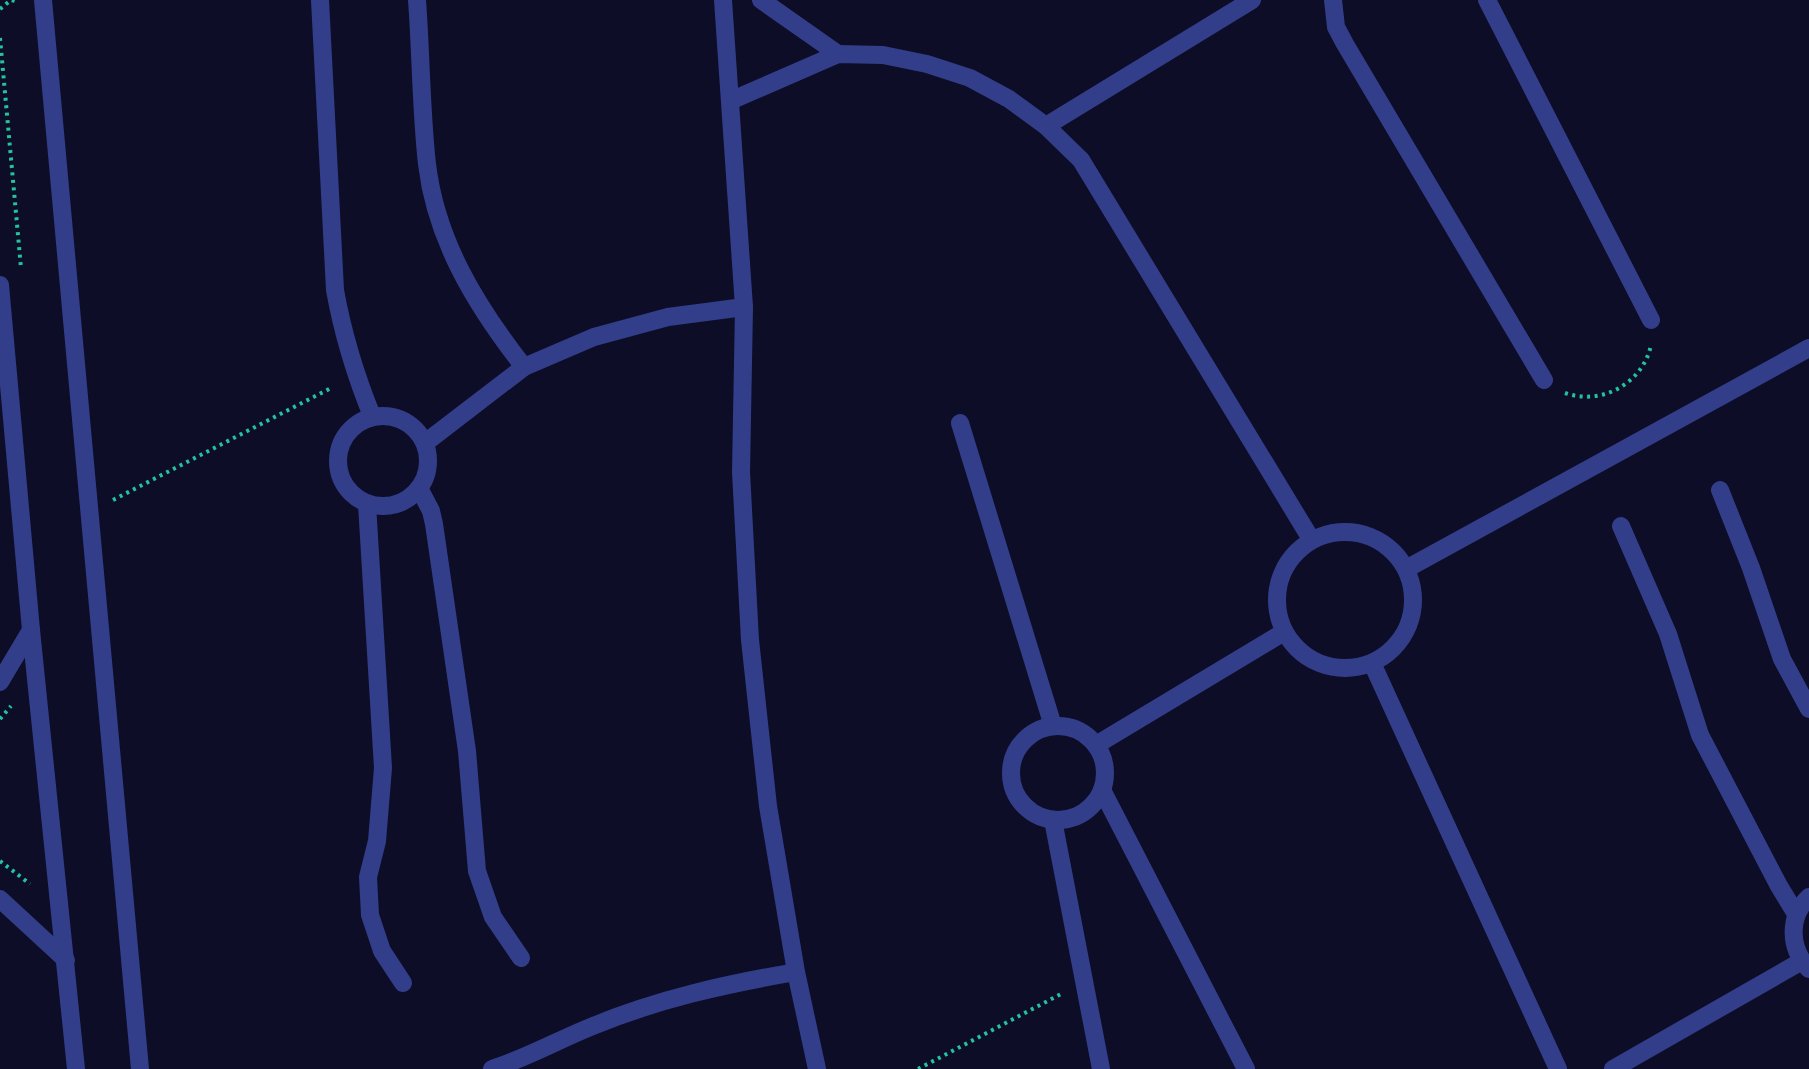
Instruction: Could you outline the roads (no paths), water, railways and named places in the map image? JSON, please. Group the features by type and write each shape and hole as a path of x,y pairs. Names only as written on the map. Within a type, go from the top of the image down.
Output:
{"street":[{"path":"43,0 140,1069"},
{"path":"321,0 335,290 342,333 355,375 372,416"},
{"path":"417,0 428,165 440,220 461,273 489,322 524,367"},
{"path":"723,0 744,307 741,472 750,639 768,806 796,972 817,1069"},
{"path":"761,0 838,54"},
{"path":"1046,126 1252,0"},
{"path":"1333,0 1336,27 1345,44 1544,380"},
{"path":"1487,0 1651,320"},
{"path":"730,101 838,54 883,55 927,64 970,78 1009,99 1046,126 1081,160 1311,539"},
{"path":"0,285 10,375 31,630 76,1069"},
{"path":"424,443 524,367 594,337 668,316 744,307"},
{"path":"1406,569 1808,350"},
{"path":"0,393 10,375"},
{"path":"372,416 391,416 408,423 424,443 428,466 419,488 409,499 395,505 367,504 354,496 339,473 340,444 348,431 359,422 372,416"},
{"path":"960,423 1053,726"},
{"path":"419,488 431,511 434,524 467,751 477,871 494,917 521,958"},
{"path":"1720,490 1751,568 1782,659 1809,709"},
{"path":"367,504 383,768 377,841 368,877 370,915 382,951 403,983"},
{"path":"1621,526 1668,634 1700,735 1782,893 1796,914"},
{"path":"1354,531 1375,538 1393,551 1406,569 1414,596 1410,623 1395,647 1372,663 1348,669 1322,666 1299,652 1284,632 1276,597 1286,564 1311,539 1331,532 1354,531"},
{"path":"0,682 31,630"},
{"path":"1096,745 1284,632"},
{"path":"1372,663 1558,1069"},
{"path":"1053,726 1077,729 1096,745 1105,766 1102,790 1091,807 1073,818 1053,820 1034,814 1019,801 1011,783 1012,763 1019,745 1034,732 1053,726"},
{"path":"1102,790 1246,1069"},
{"path":"1053,820 1101,1069"},
{"path":"1613,1069 1805,965 1795,946 1793,930 1796,914 1809,897"},
{"path":"0,899 66,960"},
{"path":"492,1069 532,1055 592,1026 658,1002 726,984 796,972"}]}
